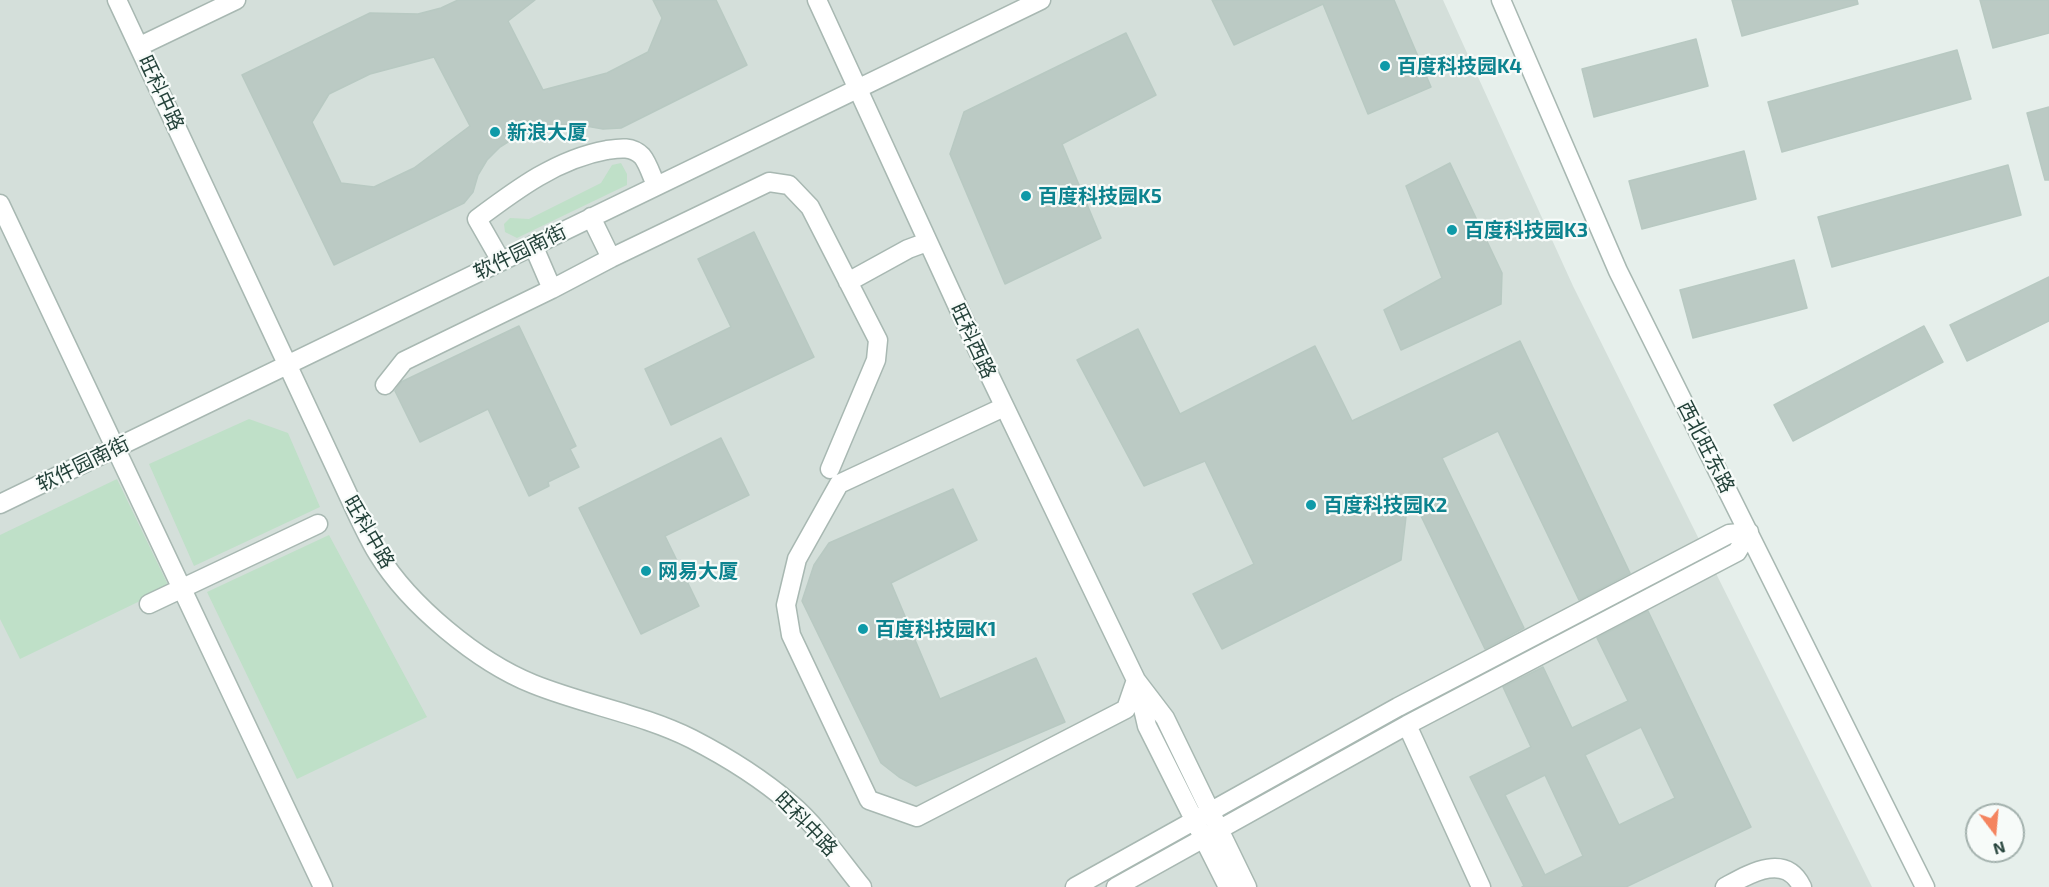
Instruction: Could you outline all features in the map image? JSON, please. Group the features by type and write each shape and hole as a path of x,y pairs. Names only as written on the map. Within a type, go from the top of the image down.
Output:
{"street":[{"name":"旺科中路","path":"117,0 358,518 378,555 398,580 424,609 463,642 507,672 534,684 654,723 692,739 736,765 793,805 862,887"},
{"path":"140,46 236,0"},
{"name":"旺科西路","path":"817,0 1004,407 1136,680"},
{"name":"软件园南街","path":"0,504 1041,0"},
{"name":"西北旺东路","path":"1501,0 1618,271 1925,887"},
{"path":"501,261 477,219 514,192 564,163 593,153 625,147 642,156 656,185"},
{"path":"385,385 404,361 610,258 769,182 789,185 810,207 878,340 876,360 830,469"},
{"path":"0,204 323,887"},
{"path":"591,217 610,258"},
{"path":"848,282 908,249 927,242"},
{"path":"533,245 552,289"},
{"path":"1004,407 839,484 797,559 786,605 791,635 869,800 917,817 1126,709 1136,680"},
{"path":"149,604 318,524"},
{"path":"1116,887 1407,725 1737,552 1749,532"},
{"path":"1075,887 1398,707 1728,534 1749,532"},
{"path":"1136,680 1165,718 1211,812 1211,834 1228,887"},
{"path":"1136,680 1147,726 1194,821 1211,834 1247,887"},
{"path":"1407,725 1481,887"},
{"path":"1725,887 1752,872 1776,867 1787,871 1799,881 1802,887"}],"shaded area":[{"path":"0,0 1443,0 1573,286 1872,887 0,887"}],"green space":[{"path":"621,163 627,174 627,185 517,238 505,232 504,224 510,218 529,219 601,183 612,165"},
{"path":"249,419 288,433 320,507 194,566 149,464"},
{"path":"117,479 169,587 20,659 0,619 0,535"},
{"path":"329,535 427,717 297,779 207,592"}],"building":[{"name":"新浪大厦","path":"458,0 535,0 508,21 543,90 607,73 648,52 662,18 653,0 716,0 747,65 621,128 603,129 563,124 519,135 500,147 487,160 478,175 473,192 464,203 334,265 242,75 370,13 418,14 441,8","holes":["434,57 470,126 414,168 374,187 341,183 312,122 329,94 370,74"]},
{"name":"百度科技园K4","path":"1212,0 1394,0 1431,87 1368,114 1323,4 1234,45"},
{"path":"1732,0 1857,0 1858,4 1742,36"},
{"path":"1980,0 2049,0 2049,33 1993,48"},
{"name":"百度科技园K5","path":"1126,33 1156,95 1062,144 1101,238 1005,284 950,154 964,112"},
{"path":"1696,39 1708,86 1594,117 1582,69"},
{"path":"1957,50 1971,99 1782,152 1768,102"},
{"path":"2049,107 2049,180 2045,180 2027,113"},
{"path":"1744,151 1756,199 1642,229 1629,181"},
{"name":"百度科技园K3","path":"1450,163 1502,273 1501,304 1401,350 1384,310 1442,278 1406,186"},
{"path":"2008,165 2021,215 1832,267 1818,217"},
{"path":"754,232 814,357 671,425 645,369 731,327 698,259"},
{"path":"1794,260 1807,308 1693,338 1680,290"},
{"path":"2049,277 2049,321 1967,361 1950,325"},
{"path":"519,326 576,446 570,449 579,467 548,482 549,486 529,496 488,409 420,442 395,391 401,382"},
{"path":"1924,326 1943,362 1793,441 1774,405"},
{"path":"1138,329 1180,414 1315,346 1352,421 1520,341 1630,573 1579,600 1498,431 1442,458 1524,628 1485,649 1409,491 1401,560 1222,649 1193,594 1254,564 1205,461 1144,486 1077,360"},
{"name":"网易大厦","path":"721,438 749,495 665,536 699,606 641,634 579,508"},
{"name":"百度科技园K1","path":"953,489 977,540 891,583 940,699 1036,658 1065,722 916,786 899,777 881,763 802,601 814,565 829,543"},
{"path":"1648,611 1751,827 1626,887 1522,887 1524,886 1470,777 1531,747 1503,687 1543,667 1572,728 1628,701 1597,638","holes":["1641,727 1675,798 1619,825 1585,755","1545,775 1583,856 1545,875 1505,795"]}],"place":[{"name":"百度科技园K4","path":"1385,66"},
{"name":"新浪大厦","path":"495,132"},
{"name":"百度科技园K5","path":"1026,196"},
{"name":"百度科技园K3","path":"1452,230"},
{"name":"百度科技园K2","path":"1311,505"},
{"name":"网易大厦","path":"646,571"},
{"name":"百度科技园K1","path":"863,629"}]}
